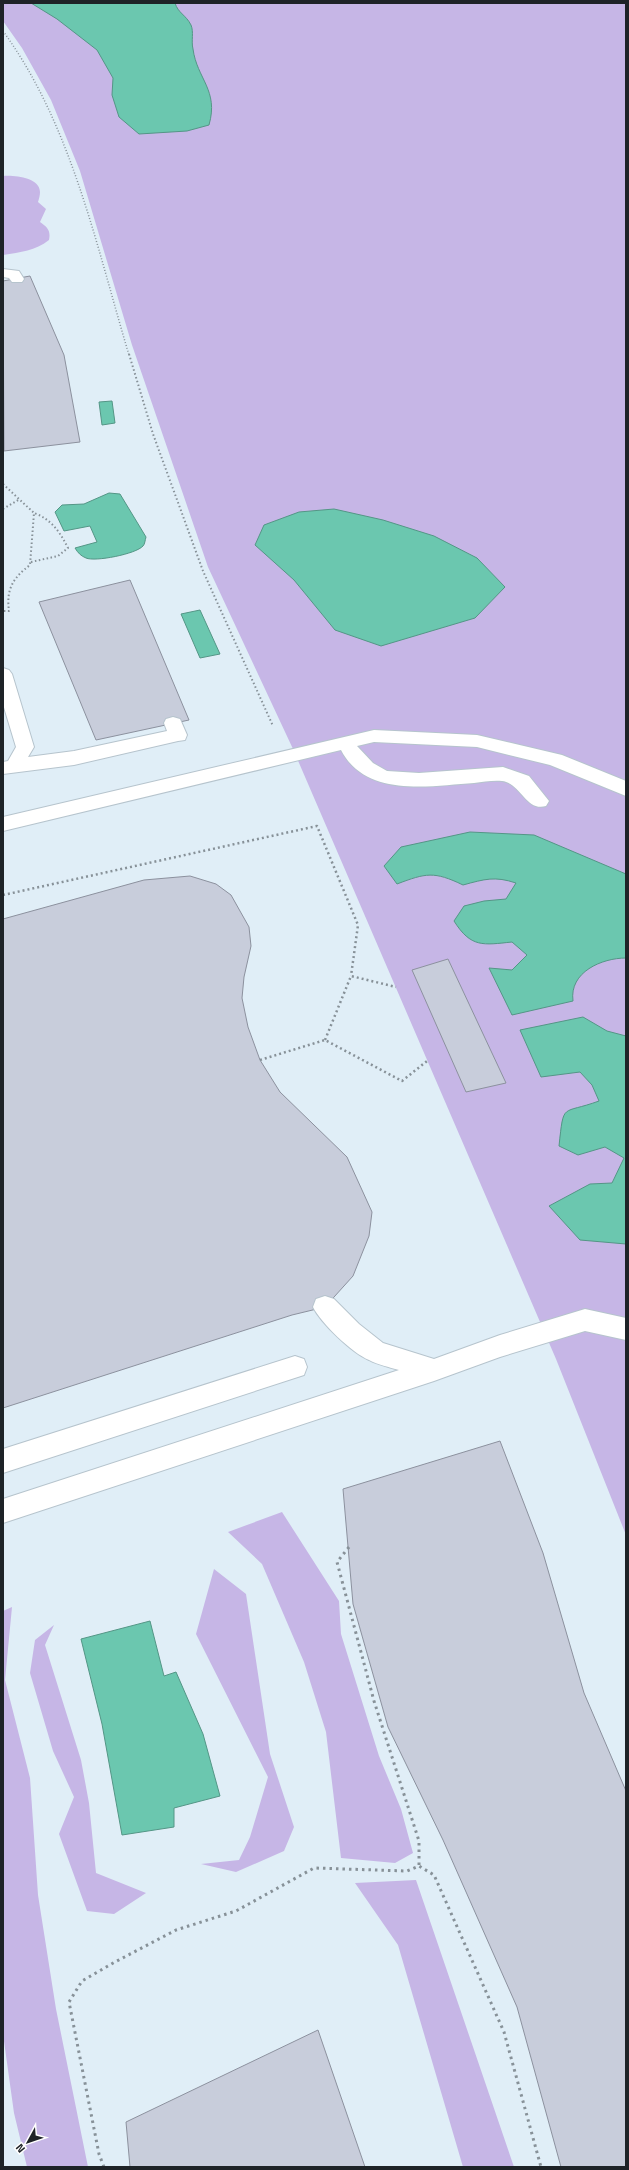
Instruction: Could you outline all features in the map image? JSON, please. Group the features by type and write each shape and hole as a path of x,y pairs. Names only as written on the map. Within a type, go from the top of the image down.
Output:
{"lane":[{"path":"3,272 14,274 17,279"},
{"path":"3,674 25,748 9,767"},
{"path":"9,767 74,758 178,735 173,724"},
{"path":"3,824 346,744 374,736 477,741 556,760 626,788"},
{"path":"346,744 352,754 366,768 384,777 419,780 504,774 522,781 539,801"},
{"path":"325,1307 350,1332 376,1352 434,1370"},
{"path":"3,1511 434,1370 500,1346 585,1320 626,1329"},
{"path":"3,1461 295,1367"}],"path":[{"path":"3,31 16,49 45,100 73,168 153,434 203,571 276,731"},
{"path":"3,484 34,513 45,517 61,534 68,548 58,556 31,562"},
{"path":"3,509 20,499"},
{"path":"3,611 9,610 7,597 8,587 18,574 30,565 31,562 34,513"},
{"path":"3,895 317,826 358,925 351,976 325,1040"},
{"path":"351,976 396,987"},
{"path":"260,1060 325,1040 402,1081 427,1061"},
{"path":"348,1547 337,1562 338,1570 348,1596 354,1629 374,1701 419,1841 419,1866"},
{"path":"104,2167 99,2154 69,2002 82,1981 176,1930 236,1911 314,1868 407,1871 419,1866"},
{"path":"419,1866 434,1874 504,2032 541,2167"}],"shaded area":[{"path":"3,3 626,3 626,1535 556,1359 293,749 208,567 132,345 80,171 51,100 22,48 3,21"},
{"path":"31,3 175,3 192,28 192,46 195,59 209,93 211,103 209,125 187,131 139,134 119,117 112,95 113,78 97,50 57,19"},
{"path":"3,176 25,178 36,183 39,187 40,193 38,202 46,209 40,222 48,229 49,234 49,240 44,244 22,252 3,255"},
{"path":"112,401 115,423 102,425 99,402"},
{"path":"109,493 120,494 146,537 145,543 139,549 132,552 106,558 86,558 75,548 97,542 90,526 64,531 55,512 62,505 84,504"},
{"path":"334,509 383,520 434,536 477,558 505,587 475,618 381,646 335,630 294,580 255,545 264,525 299,512"},
{"path":"200,610 220,654 200,658 181,614"},
{"path":"470,832 534,835 626,874 626,958 607,961 589,969 576,982 573,991 573,1001 512,1015 489,968 512,970 527,955 512,942 493,944 478,943 466,936 454,921 464,906 484,901 506,899 516,883 490,879 463,885 445,877 430,875 397,884 384,866 401,847"},
{"path":"583,1017 607,1031 626,1036 626,1244 580,1240 549,1206 590,1184 612,1183 624,1158 605,1147 578,1155 559,1146 562,1122 567,1112 599,1101 592,1085 580,1072 541,1077 520,1030"},
{"path":"282,1512 339,1601 341,1634 379,1756 401,1809 413,1853 395,1863 341,1858 326,1732 304,1662 262,1564 228,1532"},
{"path":"214,1569 246,1594 270,1754 294,1827 284,1851 236,1872 201,1864 239,1860 250,1837 268,1777 196,1634"},
{"path":"12,1607 5,1680 30,1778 38,1895 56,2009 88,2167 27,2167 14,2113 3,2034 3,1611"},
{"path":"150,1621 164,1676 176,1672 203,1734 220,1796 174,1808 174,1827 122,1835 102,1724 81,1639"},
{"path":"54,1625 45,1645 81,1760 89,1803 96,1873 146,1893 114,1914 87,1911 59,1834 74,1797 53,1751 30,1673 35,1640"},
{"path":"416,1880 514,2167 463,2167 398,1945 355,1883"}],"building":[{"path":"30,276 64,355 80,442 4,451 3,281"},
{"path":"130,580 189,720 96,740 39,602"},
{"path":"190,876 216,884 231,895 249,927 251,946 244,977 242,998 248,1027 260,1060 280,1092 347,1157 372,1212 369,1236 353,1276 325,1307 292,1315 3,1408 3,919 144,880"},
{"path":"448,959 506,1083 466,1092 412,970"},
{"path":"500,1441 543,1553 584,1693 626,1791 626,2167 561,2167 517,2007 443,1840 388,1727 353,1604 343,1489"},
{"path":"318,2030 365,2167 130,2167 126,2122"}]}
